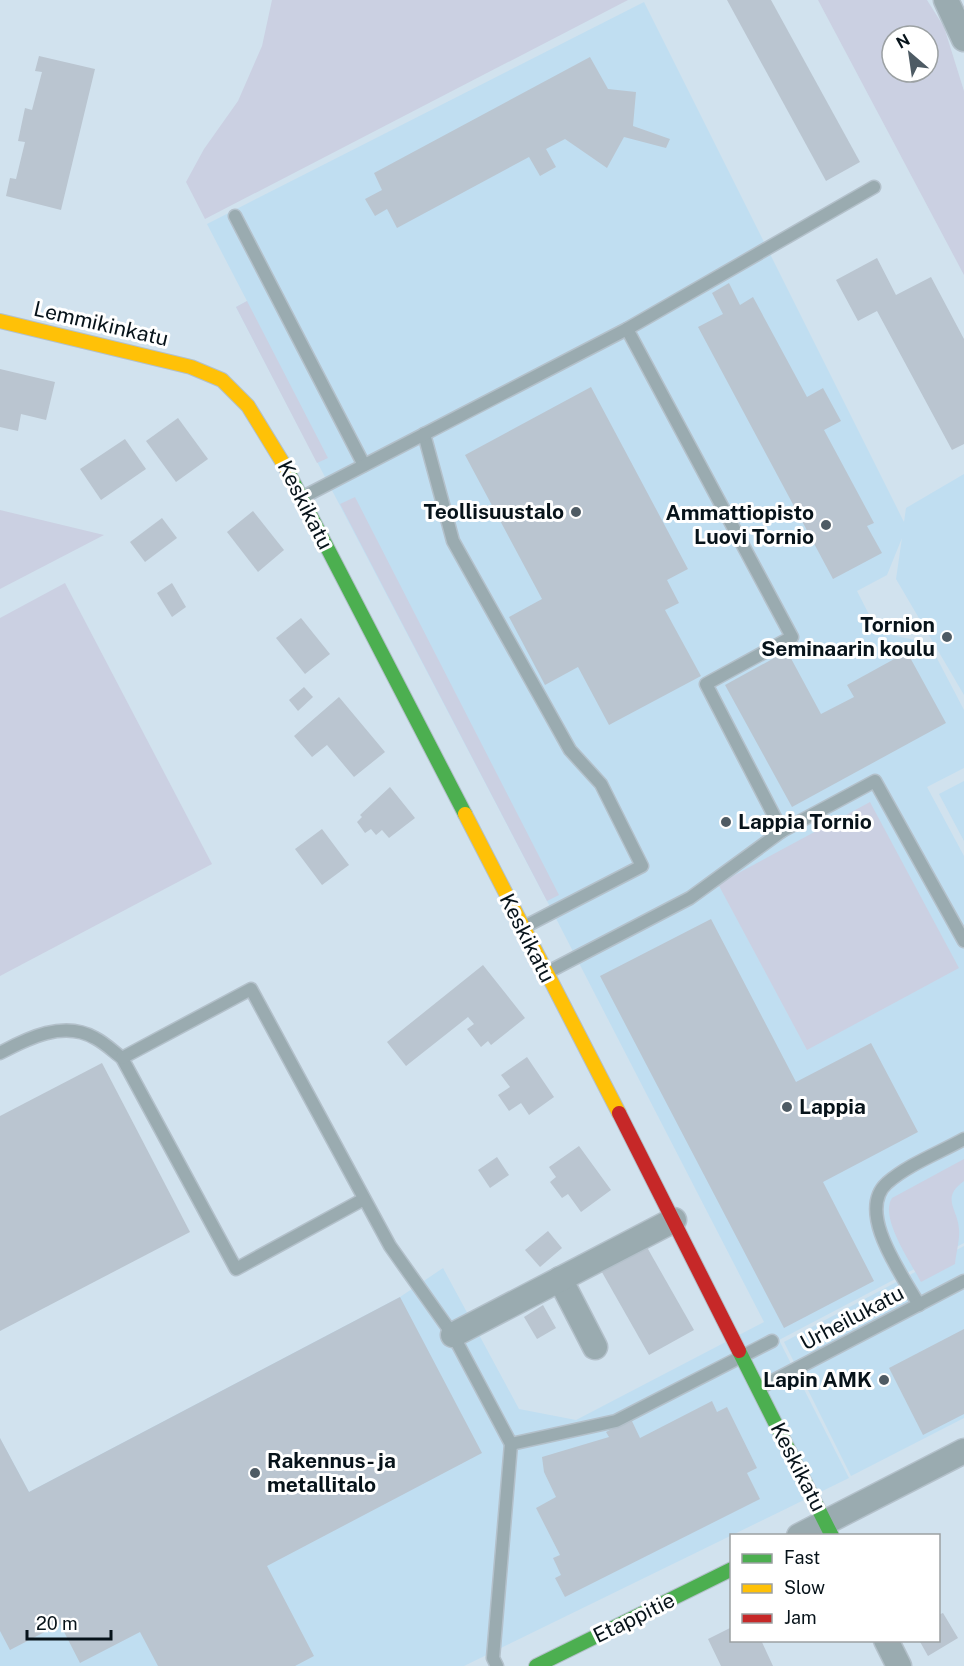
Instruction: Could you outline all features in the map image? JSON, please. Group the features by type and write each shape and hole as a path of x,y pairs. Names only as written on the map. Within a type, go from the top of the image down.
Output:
{"street":[{"path":"946,0 964,39"},
{"name":"Lemmikinkatu","path":"0,321 191,367"},
{"name":"Keskikatu","path":"191,367 222,380 248,406 278,453 674,1220 829,1529"},
{"path":"453,1335 674,1220"},
{"path":"560,1279 595,1347"},
{"path":"808,1534 829,1529 964,1451"},
{"name":"Etappitie","path":"536,1666 730,1570"},
{"path":"887,1642 899,1666"}],"lane":[{"path":"302,498 627,329 874,187"},
{"path":"235,216 364,465"},
{"path":"627,329 792,637 706,684 782,831"},
{"path":"424,434 453,541 570,750 601,784 642,866 522,928"},
{"path":"545,973 690,897 782,831 875,781 964,941"},
{"path":"122,1058 251,989 390,1246 453,1335 511,1444 493,1658 497,1666"},
{"path":"0,1053 31,1037 65,1030 94,1037 122,1058 236,1269 364,1199"},
{"path":"919,1305 879,1231 875,1213 878,1198 885,1185 901,1172 964,1139"},
{"name":"Urheilukatu","path":"758,1388 964,1281"},
{"path":"511,1444 616,1421 743,1358 772,1341"}],"shaded area":[{"path":"272,0 628,0 205,219 186,182 204,149 238,101 262,46"},
{"path":"818,0 927,0 944,27 964,91 964,275"},
{"name":"Lappia Tornio","path":"644,2 904,522 906,508 964,474 964,695 896,579 902,538 887,575 857,591 878,632 929,643 964,710 964,768 927,787 964,856 964,1243 779,1340 849,1478 734,1534 730,1534 730,1536 464,1666 0,1666 0,1438 29,1492 400,1297 443,1268 519,1409 576,1420 764,1322 236,307 247,301 207,224"},
{"path":"247,301 328,458 317,463 236,307"},
{"path":"355,497 559,895 547,901 340,504"},
{"path":"0,510 104,535 0,589"},
{"path":"65,583 212,864 0,976 0,618"},
{"path":"964,781 964,841 939,794"},
{"path":"870,802 959,968 807,1050 718,884"},
{"path":"964,1159 964,1181 957,1187 952,1198 959,1229 955,1264 921,1282 898,1240 889,1206 892,1198"},
{"name":"Lapin AMK","path":"964,1246 964,1418 851,1476 784,1342"}],"building":[{"path":"727,0 771,0 860,162 826,181"},
{"path":"39,56 95,69 61,210 6,196 10,178 16,179 25,142 18,141 25,108 32,110 42,72 35,71"},
{"path":"590,57 608,89 636,92 633,126 670,139 666,148 624,137 607,168 565,139 546,149 556,167 540,176 529,157 397,228 387,209 375,216 365,199 382,190 374,173"},
{"path":"877,258 896,295 931,277 964,339 964,444 952,450 877,311 858,321 836,280"},
{"path":"729,283 740,305 753,297 807,397 823,388 841,421 824,430 874,523 867,526 882,553 833,579 698,327 723,314 712,293"},
{"path":"0,369 55,382 46,420 21,414 18,431 0,427"},
{"name":"Teollisuustalo","path":"591,387 688,569 667,580 679,603 665,610 701,676 609,725 578,667 545,685 509,617 542,599 465,455"},
{"path":"178,418 208,459 176,482 146,441"},
{"path":"125,439 146,469 101,500 80,469"},
{"path":"253,511 284,550 258,572 227,532"},
{"path":"162,518 177,538 145,562 130,542"},
{"path":"172,583 186,607 172,617 157,593"},
{"path":"301,618 330,654 305,674 276,638"},
{"path":"787,651 821,714 854,697 847,685 907,652 946,723 792,807 725,685"},
{"path":"304,687 313,697 298,711 289,700"},
{"path":"339,697 385,752 354,777 327,745 312,757 294,736"},
{"path":"390,787 415,818 389,838 382,830 376,835 371,829 365,833 357,822 362,817 360,815"},
{"path":"322,829 349,865 322,885 295,849"},
{"name":"Lappia","path":"711,919 796,1082 871,1043 918,1132 823,1182 874,1281 784,1328 600,976"},
{"path":"483,965 525,1018 491,1045 488,1041 481,1047 467,1029 474,1024 468,1017 406,1066 387,1042"},
{"path":"527,1057 554,1097 529,1115 521,1103 509,1111 498,1095 510,1087 501,1075"},
{"path":"102,1063 190,1232 0,1331 0,1116"},
{"path":"579,1146 611,1190 581,1212 568,1194 562,1198 550,1182 556,1177 549,1167"},
{"path":"497,1157 509,1175 490,1188 478,1170"},
{"path":"548,1231 562,1248 540,1267 525,1250"},
{"path":"644,1242 694,1330 649,1355 599,1267"},
{"name":"Rakennus- ja metallitalo","path":"400,1297 482,1453 267,1566 314,1656 295,1666 158,1666 140,1632 80,1663 60,1624 10,1650 0,1631 0,1438 29,1492"},
{"path":"543,1305 556,1328 537,1339 524,1317"},
{"path":"964,1329 964,1414 923,1435 889,1368"},
{"path":"712,1401 717,1412 727,1407 757,1468 747,1473 760,1499 565,1597 555,1578 561,1575 553,1558 560,1555 536,1508 556,1497 544,1472 542,1457 609,1437 606,1432 631,1419 640,1438"},
{"path":"943,1613 958,1638 928,1656 920,1642 940,1642 940,1614"},
{"path":"730,1628 730,1642 762,1642 773,1666 721,1666 708,1639"}],"traffic: fast":[{"path":"286,468 465,814"},
{"path":"739,1351 831,1534"},
{"path":"536,1666 730,1570"}],"traffic: slow":[{"path":"0,321 191,367 222,380 248,406 286,468"},
{"path":"465,814 619,1113"}],"traffic: jam":[{"path":"619,1113 739,1351"}],"place":[{"name":"Teollisuustalo","path":"576,512"},
{"name":"Ammattiopisto Luovi Tornio","path":"826,525"},
{"name":"Tornion Seminaarin koulu","path":"947,637"},
{"name":"Lappia Tornio","path":"726,822"},
{"name":"Lappia","path":"787,1107"},
{"name":"Lapin AMK","path":"884,1380"},
{"name":"Rakennus- ja metallitalo","path":"255,1473"}]}
